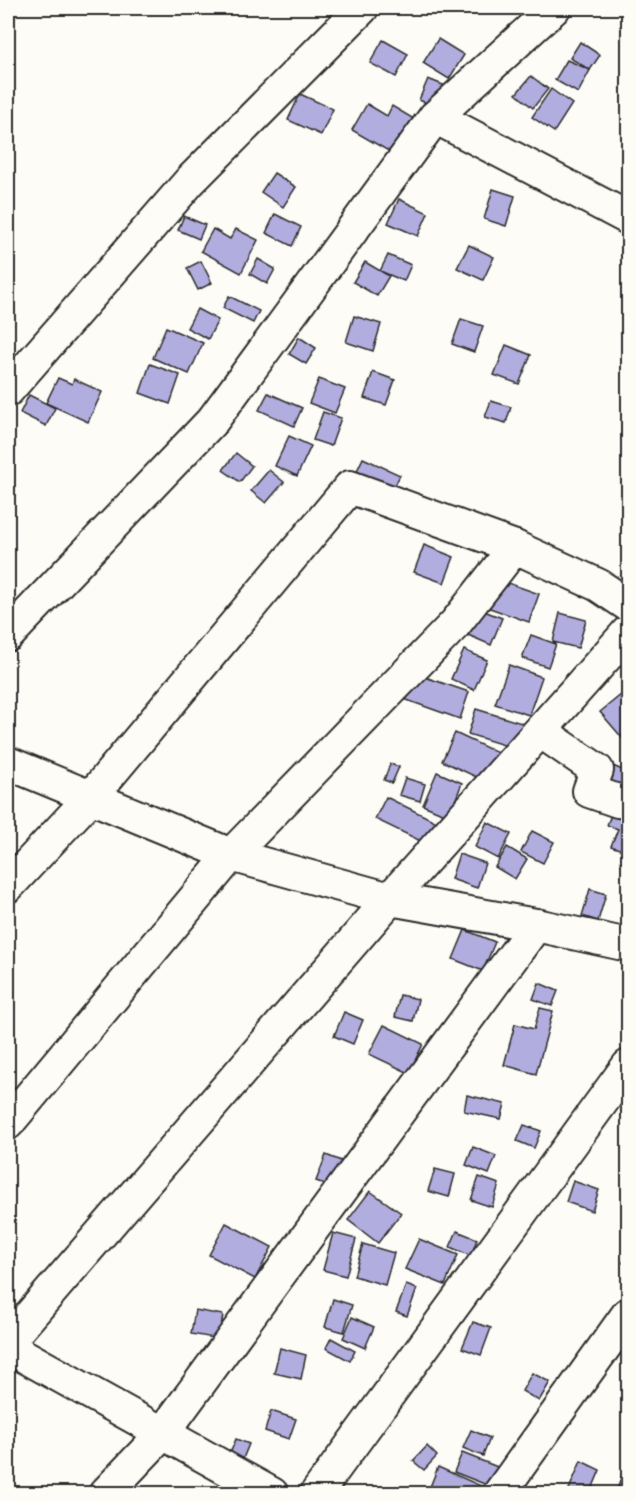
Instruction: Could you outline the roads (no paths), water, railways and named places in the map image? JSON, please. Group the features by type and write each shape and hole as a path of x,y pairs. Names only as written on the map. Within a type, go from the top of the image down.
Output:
{"street":[{"path":"8,390 190,181 362,8"},
{"path":"8,635 213,420 435,117 554,8"},
{"path":"435,117 628,218"},
{"path":"8,886 90,798 350,487 515,547 598,585 628,605"},
{"path":"8,1123 231,855 455,624 515,547"},
{"path":"8,1341 390,899 628,632"},
{"path":"540,731 597,770 589,790 618,801 628,802"},
{"path":"8,763 231,855 390,899 536,925 628,945"},
{"path":"105,1494 162,1433 536,925"},
{"path":"316,1494 628,1066"},
{"path":"499,1494 628,1314"},
{"path":"8,1347 272,1494"}]}
